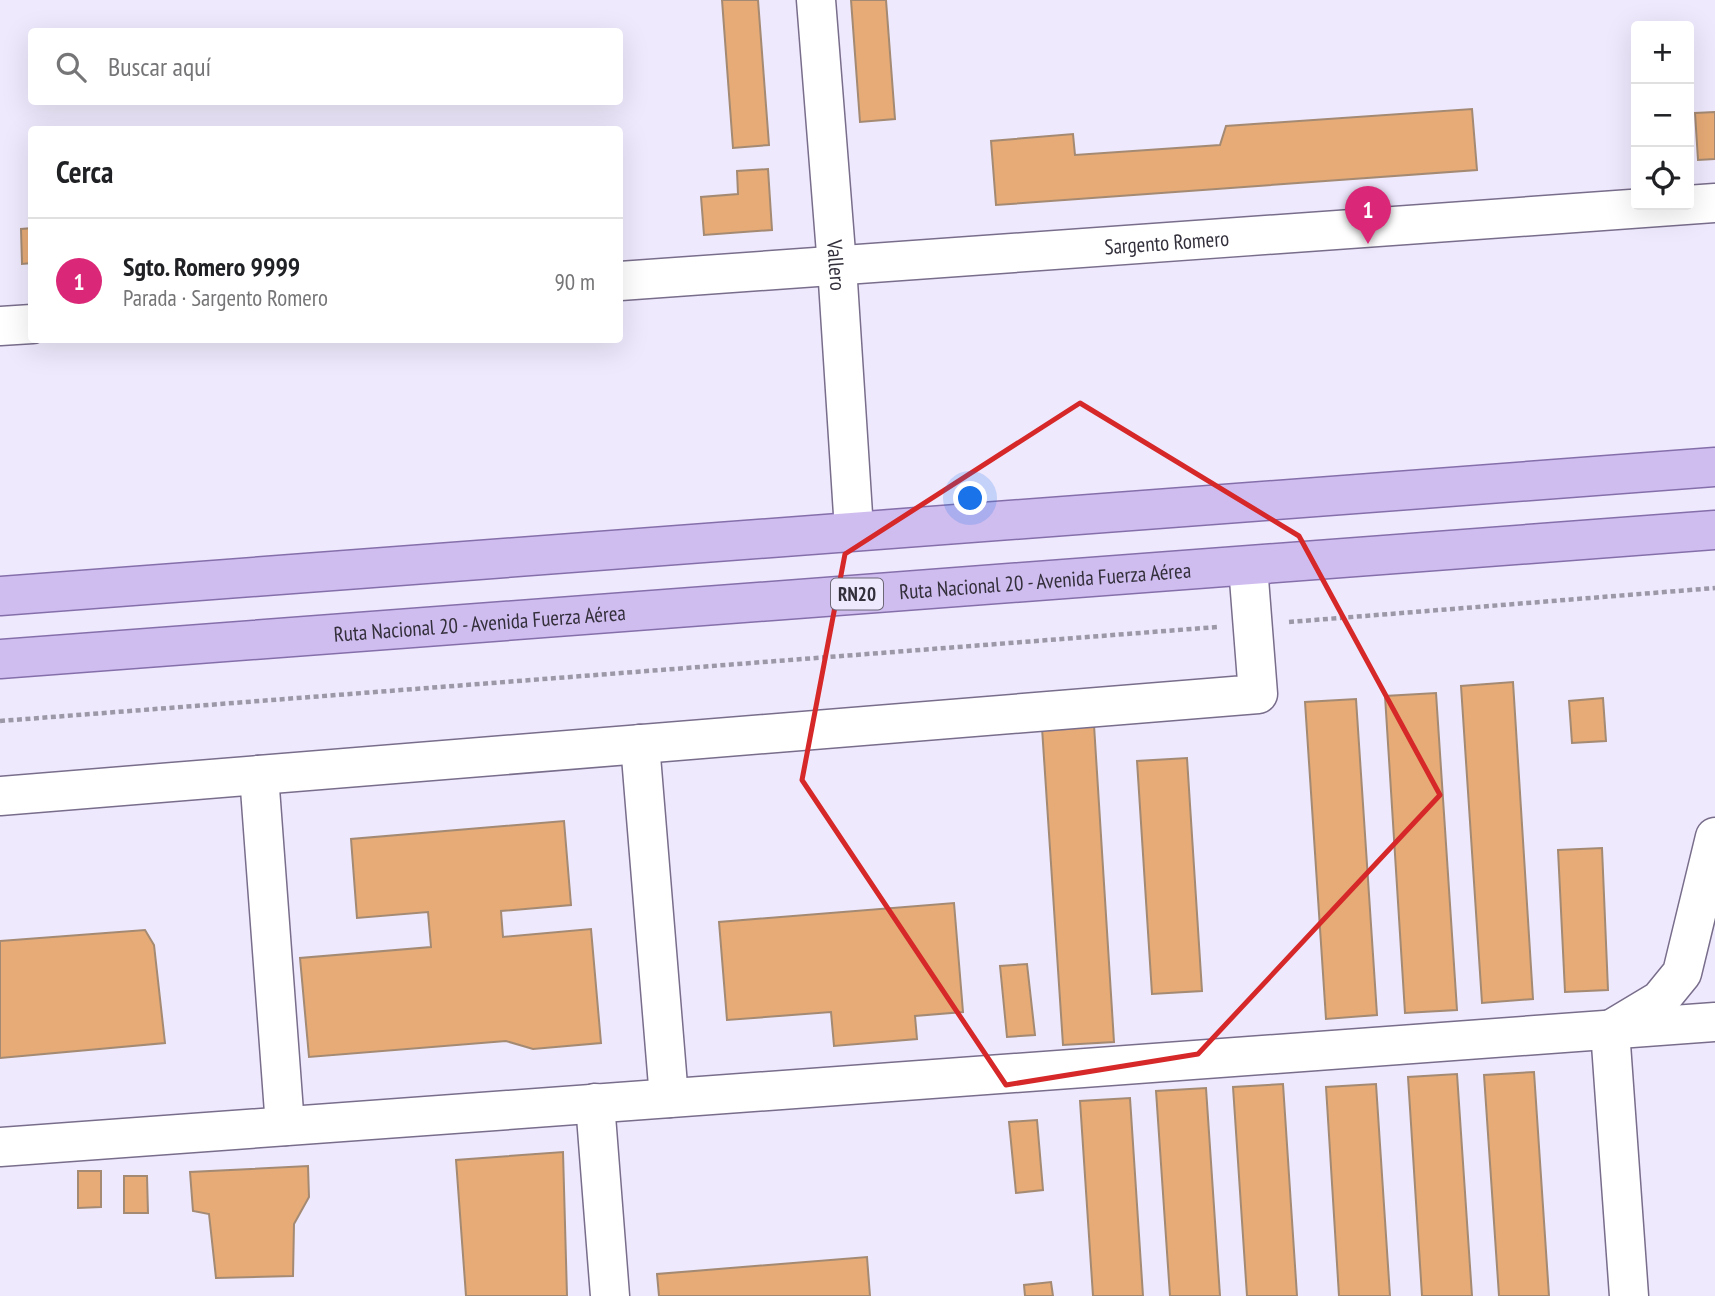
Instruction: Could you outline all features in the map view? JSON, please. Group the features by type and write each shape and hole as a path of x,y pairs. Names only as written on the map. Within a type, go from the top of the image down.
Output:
{"main road":[{"path":"0,596 1715,467"},
{"name":"Ruta Nacional 20 - Avenida Fuerza Aérea","path":"0,659 1715,530"}],"street":[{"name":"Vallero","path":"816,0 854,530"},
{"name":"Sargento Romero","path":"623,281 1715,203"},
{"path":"0,326 28,324"},
{"path":"0,796 1258,694 1248,566"},
{"path":"640,744 669,1098"},
{"path":"259,775 285,1126"},
{"path":"1610,1030 1660,1000 1682,973 1715,837"},
{"path":"0,1147 1715,1023"},
{"path":"1610,1030 1629,1296"},
{"path":"595,1104 610,1296"}],"path":[{"path":"0,721 1715,588"}],"highlighted area":[{"path":"1080,403 1299,536 1440,795 1198,1054 1006,1085 802,780 845,554"}],"building":[{"path":"722,0 758,0 769,145 733,148"},
{"path":"851,0 886,0 895,119 860,122"},
{"path":"1472,109 1477,170 996,205 991,141 1073,134 1075,155 1220,145 1226,126"},
{"path":"1715,112 1715,159 1698,160 1695,113"},
{"path":"768,169 772,230 704,235 701,197 738,194 737,171"},
{"path":"28,228 28,263 22,264 21,229"},
{"path":"1513,682 1533,999 1482,1003 1461,686"},
{"path":"1436,693 1457,1010 1405,1013 1385,696"},
{"path":"1603,698 1606,741 1572,743 1569,701"},
{"path":"1356,699 1377,1015 1326,1019 1305,702"},
{"path":"1094,725 1114,1042 1063,1045 1042,728"},
{"path":"1187,758 1202,991 1152,994 1137,761"},
{"path":"564,821 571,905 501,911 503,937 591,929 601,1043 533,1049 506,1041 309,1057 300,958 431,947 428,912 357,918 351,839"},
{"path":"1602,848 1608,990 1565,992 1558,850"},
{"path":"954,903 963,1012 915,1016 917,1039 834,1046 831,1012 727,1020 719,922"},
{"path":"145,930 154,945 165,1043 0,1058 0,941"},
{"path":"1027,964 1035,1035 1007,1037 1000,966"},
{"path":"1534,1072 1549,1296 1499,1296 1484,1075"},
{"path":"1457,1074 1472,1296 1422,1296 1408,1077"},
{"path":"1283,1084 1297,1296 1247,1296 1233,1087"},
{"path":"1376,1084 1390,1296 1339,1296 1326,1087"},
{"path":"1206,1088 1220,1296 1170,1296 1156,1091"},
{"path":"1130,1098 1143,1296 1093,1296 1080,1101"},
{"path":"1037,1120 1043,1190 1016,1193 1009,1122"},
{"path":"563,1152 567,1296 466,1296 456,1160"},
{"path":"308,1166 309,1197 294,1224 293,1276 216,1278 209,1214 193,1211 190,1172"},
{"path":"78,1171 101,1171 101,1207 78,1208"},
{"path":"124,1176 147,1176 148,1213 124,1213"},
{"path":"867,1257 870,1296 659,1296 657,1274"},
{"path":"1051,1282 1053,1296 1025,1296 1024,1285"}],"place":[{"name":"Sgto. Romero 9999","path":"1368,244"}]}
